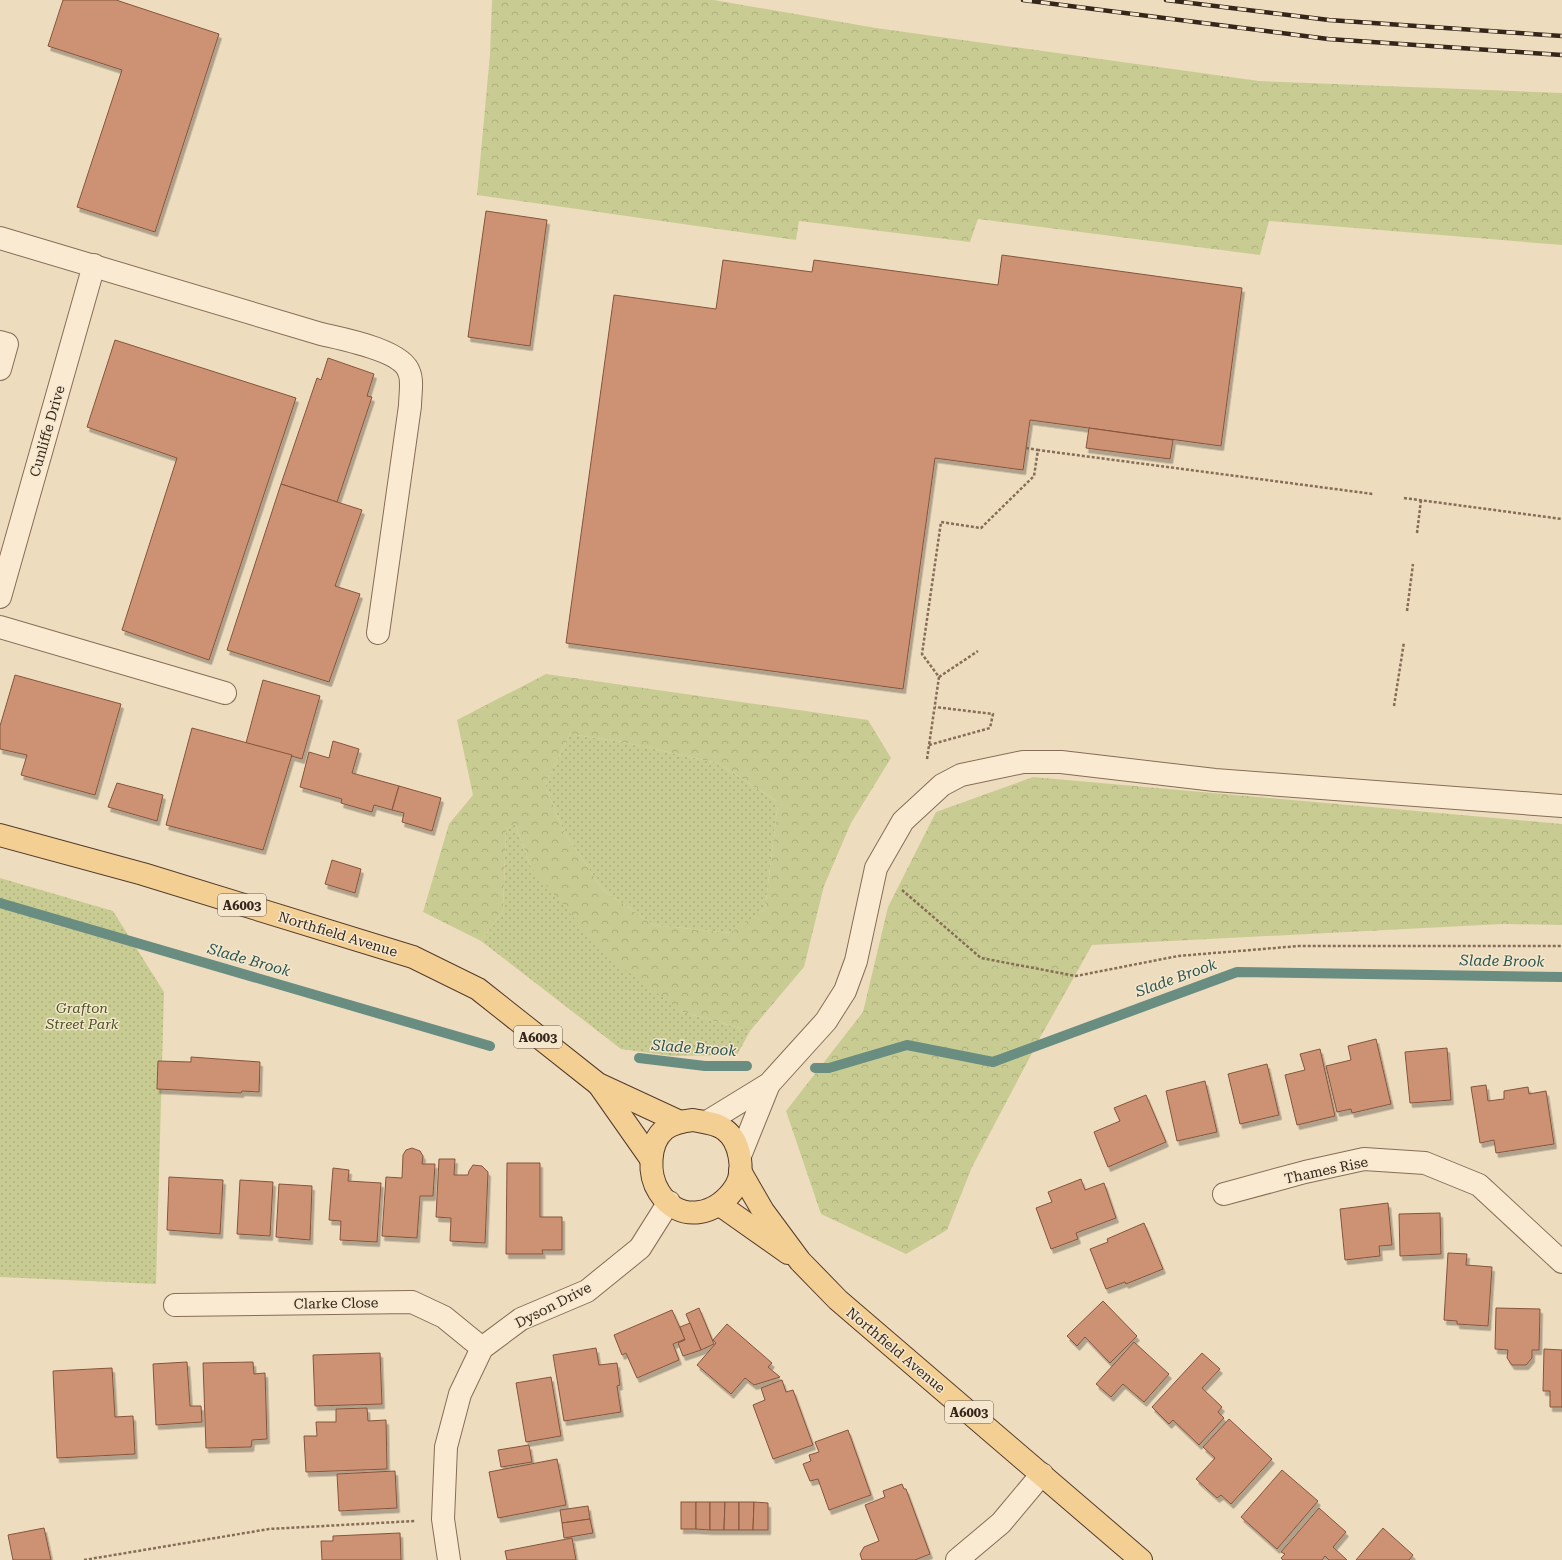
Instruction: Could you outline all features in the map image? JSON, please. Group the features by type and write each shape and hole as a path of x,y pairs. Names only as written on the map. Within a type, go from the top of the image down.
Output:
{"main road":[{"name":"Northfield Avenue","path":"0,835 143,874 413,957 478,989 598,1084 680,1122"},
{"name":"Northfield Avenue","path":"598,1084 651,1159"},
{"path":"693,1120 707,1122 725,1129 734,1142 740,1164 737,1183 720,1205 699,1213 678,1210 659,1192 653,1178 651,1159 656,1142 664,1130 680,1122 693,1120"},
{"name":"Northfield Avenue","path":"740,1164 763,1211 800,1261 838,1300 1141,1560"},
{"name":"Northfield Avenue","path":"720,1205 800,1261"}],"street":[{"path":"0,238 321,334 364,344 402,361 410,372 410,406 378,633"},
{"name":"Cunliffe Drive","path":"1,592 94,265"},
{"path":"0,342 7,344 0,368"},
{"path":"0,627 225,693"},
{"path":"707,1122 769,1084 826,1022 845,991 856,961 876,868 903,821 942,785 961,775 1023,762 1061,762 1215,780 1562,806"},
{"path":"740,1164 769,1084"},
{"name":"Thames Rise","path":"1224,1194 1304,1172 1364,1159 1425,1163 1479,1185 1560,1257"},
{"name":"Dyson Drive","path":"449,1560 443,1519 446,1447 460,1394 482,1348 521,1319 587,1291 640,1248 669,1202"},
{"name":"Clarke Close","path":"175,1305 412,1302 444,1317 482,1348"},
{"path":"957,1560 1001,1524 1042,1474"}],"path":[{"path":"1026,448 1373,494"},
{"path":"935,707 993,714 990,728 929,746 939,677 922,654 941,522 981,528 1034,476 1038,450"},
{"path":"1404,498 1562,519"},
{"path":"1417,533 1421,500"},
{"path":"1407,611 1413,564"},
{"path":"1394,706 1404,642"},
{"path":"939,677 978,651"},
{"path":"876,868 981,958 1076,976 1178,956 1299,946 1562,946"},
{"path":"84,1560 269,1529 443,1519"}],"green space":[{"path":"492,0 714,0 876,28 1259,81 1562,93 1562,245 1269,221 1260,255 978,219 970,242 799,221 796,240 477,195 490,54"},
{"path":"546,674 868,720 891,758 851,823 824,886 804,967 750,1031 683,1012 605,955 531,867 515,824 506,830 503,911 481,941 423,912 449,824 473,795 457,720","holes":["570,734 622,742 718,763 778,802 765,909 730,933 654,925 603,890 563,830 545,785"]},
{"path":"570,734 622,742 718,763 778,802 765,909 731,933 654,925 603,890 563,830 545,785"},
{"path":"1033,777 1562,824 1562,925 1503,924 1092,945 1041,1036 972,1167 947,1230 906,1254 821,1214 786,1111 863,1012 888,907 936,812"},
{"path":"515,824 531,867 683,1012 750,1031 737,1055 672,1056 621,1049 481,941 503,911 506,830"},
{"name":"Grafton Street Park","path":"0,878 113,911 164,992 156,1284 0,1277"}],"building":[{"path":"63,0 116,0 219,34 155,232 77,207 122,70 48,46"},
{"path":"486,211 547,220 530,346 468,337"},
{"path":"1002,255 1242,288 1221,446 1030,420 1023,470 935,458 903,689 566,643 614,295 716,309 723,260 812,272 814,260 998,285"},
{"path":"115,340 296,398 209,660 122,630 177,458 87,427"},
{"path":"328,358 374,374 367,396 372,397 337,502 281,484 317,378 321,380"},
{"path":"1089,428 1173,440 1170,459 1086,448"},
{"path":"281,484 362,510 335,586 360,594 329,682 227,650"},
{"path":"15,675 121,704 95,795 21,775 27,755 0,749 0,726"},
{"path":"263,680 320,696 302,759 246,743"},
{"path":"192,728 292,755 263,850 166,825"},
{"path":"333,741 359,749 352,773 399,786 392,810 374,805 372,812 341,803 342,799 300,787 309,752 329,758"},
{"path":"117,783 163,795 157,821 108,807"},
{"path":"399,786 441,798 432,831 402,822 404,813 392,810"},
{"path":"332,860 361,869 355,893 325,884"},
{"path":"1376,1039 1391,1104 1352,1113 1351,1109 1337,1112 1326,1066 1351,1060 1348,1046"},
{"path":"1447,1048 1451,1100 1410,1103 1405,1052"},
{"path":"1320,1049 1335,1116 1297,1125 1285,1075 1305,1070 1300,1054"},
{"path":"191,1057 260,1062 259,1092 242,1091 241,1093 157,1089 158,1061 191,1062"},
{"path":"1267,1064 1279,1115 1240,1124 1228,1074"},
{"path":"1205,1081 1217,1132 1177,1141 1166,1091"},
{"path":"1486,1085 1488,1101 1504,1099 1504,1091 1528,1087 1529,1094 1546,1091 1554,1144 1496,1153 1494,1140 1480,1143 1471,1087"},
{"path":"1146,1095 1166,1142 1108,1167 1094,1132 1120,1121 1114,1108"},
{"path":"412,1148 420,1151 423,1156 422,1164 435,1164 433,1196 420,1196 417,1238 382,1236 386,1177 402,1178 403,1155 406,1150"},
{"path":"439,1159 455,1159 454,1175 468,1175 473,1165 482,1166 488,1172 485,1243 450,1241 451,1218 436,1217"},
{"path":"507,1163 540,1163 540,1217 562,1217 562,1250 542,1250 543,1254 506,1254"},
{"path":"333,1168 349,1170 348,1181 381,1183 377,1242 340,1240 341,1221 329,1220"},
{"path":"169,1177 223,1180 220,1234 167,1230"},
{"path":"1081,1179 1085,1190 1104,1183 1116,1218 1076,1233 1078,1239 1051,1249 1036,1208 1052,1202 1048,1192"},
{"path":"240,1180 273,1182 270,1236 237,1234"},
{"path":"279,1184 312,1186 310,1240 276,1237"},
{"path":"1388,1203 1392,1245 1379,1246 1380,1256 1345,1260 1340,1209"},
{"path":"1440,1213 1441,1254 1400,1256 1399,1214"},
{"path":"1144,1223 1163,1269 1126,1284 1125,1282 1106,1289 1090,1249 1108,1242 1107,1239"},
{"path":"1448,1253 1467,1254 1466,1265 1492,1267 1488,1326 1457,1324 1457,1321 1444,1320"},
{"path":"1103,1301 1137,1336 1110,1363 1085,1337 1077,1346 1067,1336"},
{"path":"699,1308 714,1344 701,1350 686,1314"},
{"path":"1496,1308 1540,1309 1539,1350 1532,1350 1532,1358 1526,1365 1512,1365 1507,1358 1508,1350 1495,1349"},
{"path":"672,1310 685,1339 673,1344 679,1360 637,1378 626,1353 622,1355 614,1335"},
{"path":"690,1323 701,1350 683,1356 678,1343 685,1340 680,1327"},
{"path":"727,1324 772,1363 768,1367 780,1377 754,1385 745,1378 731,1394 697,1365 716,1343 713,1340"},
{"path":"1134,1342 1169,1374 1144,1402 1123,1384 1111,1397 1096,1384"},
{"path":"596,1348 599,1365 617,1363 620,1385 617,1386 621,1412 564,1421 553,1355"},
{"path":"1544,1349 1562,1350 1562,1407 1550,1407 1550,1391 1543,1391"},
{"path":"380,1353 382,1404 315,1406 313,1355"},
{"path":"1202,1353 1220,1369 1202,1388 1222,1407 1218,1412 1224,1418 1199,1445 1173,1420 1169,1424 1152,1407"},
{"path":"187,1362 190,1406 201,1406 202,1422 156,1425 153,1364"},
{"path":"253,1362 254,1374 265,1373 267,1439 252,1440 251,1447 206,1448 203,1363"},
{"path":"112,1368 115,1417 133,1416 135,1454 57,1458 53,1371"},
{"path":"551,1377 561,1436 526,1442 516,1383"},
{"path":"782,1380 786,1392 793,1390 813,1445 773,1459 753,1405 765,1400 761,1388"},
{"path":"367,1408 368,1421 386,1420 387,1469 306,1472 304,1436 317,1436 316,1422 336,1422 336,1409"},
{"path":"1229,1419 1272,1459 1231,1504 1221,1495 1217,1498 1196,1479 1215,1458 1203,1447"},
{"path":"848,1430 871,1495 829,1510 818,1479 810,1481 803,1464 811,1461 809,1455 819,1452 815,1442"},
{"path":"529,1445 532,1462 501,1467 498,1450"},
{"path":"557,1459 566,1505 498,1518 489,1472"},
{"path":"1282,1470 1318,1501 1277,1549 1241,1517"},
{"path":"395,1471 397,1508 339,1511 337,1474"},
{"path":"902,1484 904,1489 906,1489 930,1554 915,1560 862,1560 860,1554 864,1547 879,1541 865,1505 885,1497 883,1491"},
{"path":"681,1502 696,1502 696,1529 681,1529"},
{"path":"696,1502 710,1502 710,1530 696,1529"},
{"path":"710,1502 725,1502 724,1530 710,1530"},
{"path":"725,1502 739,1502 739,1530 724,1530"},
{"path":"739,1502 754,1502 753,1530 739,1530"},
{"path":"754,1502 768,1503 768,1530 753,1530"},
{"path":"588,1506 590,1519 562,1523 560,1510"},
{"path":"1319,1508 1346,1532 1333,1547 1347,1560 1329,1560 1325,1556 1322,1560 1283,1560 1281,1558 1285,1554 1281,1552"},
{"path":"590,1519 593,1533 564,1538 562,1523"},
{"path":"44,1528 51,1560 13,1560 8,1535"},
{"path":"1383,1528 1413,1555 1409,1560 1356,1560"},
{"path":"400,1533 401,1560 322,1560 321,1541 333,1541 333,1536"},
{"path":"572,1538 576,1560 507,1560 505,1551"}],"waterway":[{"name":"Slade Brook","path":"0,903 490,1046"},
{"name":"Slade Brook","path":"815,1068 829,1068 907,1045 993,1062 1237,972 1562,977"},
{"name":"Slade Brook","path":"639,1058 705,1066 747,1066"}],"railway":[{"path":"1023,0 1328,39 1562,55"},
{"path":"1166,0 1329,20 1562,36"}]}
